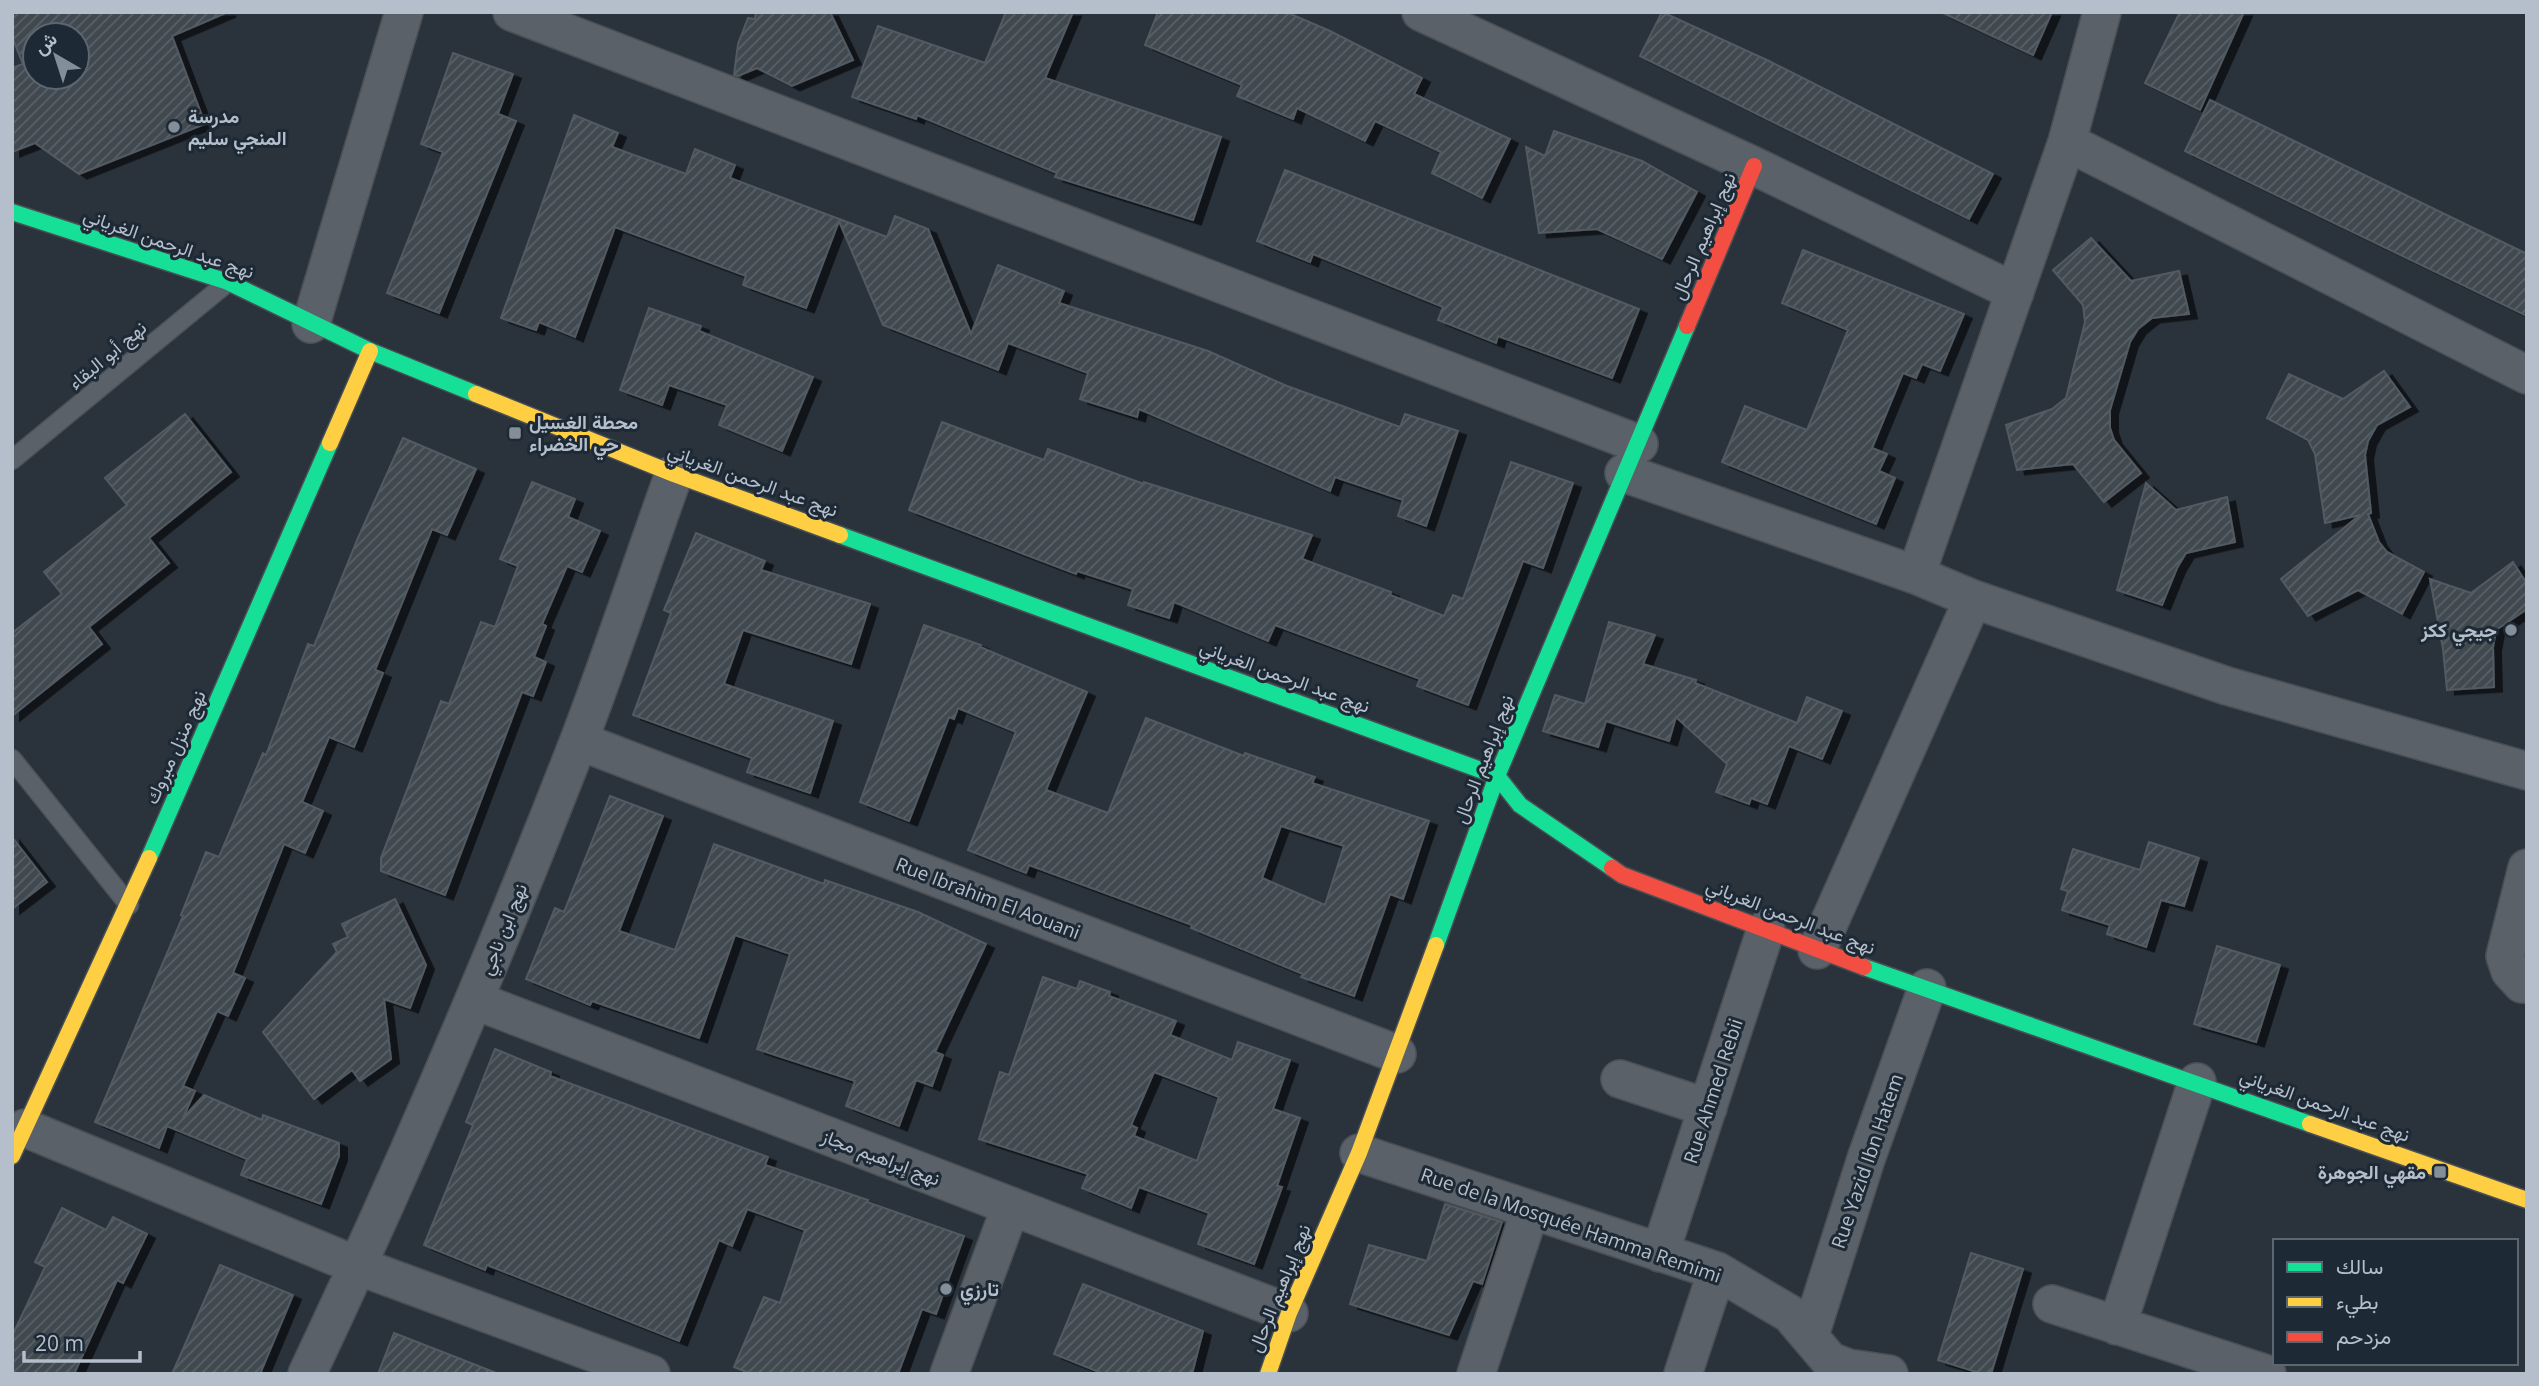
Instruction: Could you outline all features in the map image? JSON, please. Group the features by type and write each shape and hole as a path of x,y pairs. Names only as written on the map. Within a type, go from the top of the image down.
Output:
{"street":[{"path":"311,324 404,12"},
{"path":"512,12 1631,459 1973,600 2227,686 2527,771"},
{"path":"1421,12 1755,166 2015,292"},
{"path":"1916,575 2067,142 2102,12"},
{"path":"2067,142 2527,375"},
{"name":"نهج إبراهيم الرحال","path":"1268,1374 1289,1313 1359,1153 1397,1054 1497,776 1755,166"},
{"name":"نهج عبد الرحمن الغرياني","path":"12,212 228,282 370,351 674,474 1497,776 1520,804 1622,876 1817,950 2527,1200"},
{"name":"نهج منزل مبروك","path":"18,1142 129,905 370,351"},
{"name":"نهج ابن ناجي","path":"307,1374 358,1266 474,1000 579,741 674,474"},
{"path":"1817,950 1973,600"},
{"name":"Rue Ibrahim El Aouani","path":"579,741 1397,1054"},
{"path":"2527,868 2505,956 2510,971 2522,984 2527,984"},
{"name":"Rue Ahmed Rebii","path":"1660,1253 1766,929"},
{"name":"Rue Yazid Ibn Hatem","path":"1810,1335 1866,1159 1927,988"},
{"name":"نهج إبراهيم مجاز","path":"474,1000 1289,1313"},
{"path":"1620,1079 1708,1108"},
{"path":"2117,1325 2197,1082"},
{"path":"18,1142 652,1374"},
{"name":"Rue de la Mosquée Hamma Remimi","path":"1359,1153 1717,1271 1790,1314 1830,1361 1848,1368 1889,1374"},
{"path":"949,1374 1011,1206"},
{"path":"1476,1374 1530,1211"},
{"path":"1684,1374 1717,1271"},
{"path":"2052,1304 2267,1374"}],"lane":[{"name":"نهج أبو البقاء","path":"12,460 228,282"},
{"path":"12,759 129,905"}],"building":[{"path":"12,12 228,12 172,36 205,124 79,174 35,143 12,152 12,68 21,65 21,91 91,91 91,21 21,21 21,59 12,37"},
{"path":"756,12 830,12 853,60 792,86 757,68 738,76 734,75 738,44 748,18 755,19"},
{"path":"1006,12 1073,12 1045,78 1221,137 1193,220 1055,177 1057,173 917,115 916,119 852,97 878,26 985,63"},
{"path":"1158,12 1286,12 1330,31 1422,78 1414,94 1510,139 1482,198 1432,173 1441,152 1375,121 1365,141 1297,108 1293,119 1237,96 1242,85 1145,45"},
{"path":"1662,12 1769,61 1993,174 1969,219 1640,56"},
{"path":"1941,12 2052,12 2033,55"},
{"path":"2180,12 2244,12 2200,110 2145,83"},
{"path":"453,53 513,74 498,114 516,121 439,313 387,293 443,152 421,144"},
{"path":"2210,100 2527,254 2527,316 2185,151"},
{"path":"574,115 618,133 612,147 686,174 695,149 735,165 730,178 887,237 895,216 928,229 971,334 998,265 1064,291 1059,303 1208,351 1287,386 1400,427 1405,414 1458,431 1426,526 1398,516 1403,500 1335,477 1330,491 1139,409 1137,417 1080,399 1088,373 1008,343 998,370 883,325 839,221 806,308 743,285 746,276 615,227 575,337 539,322 536,330 501,318"},
{"path":"1554,131 1642,161 1697,192 1662,259 1597,229 1539,233 1526,147 1545,156"},
{"path":"1285,170 1639,309 1612,378 1498,336 1496,343 1438,320 1443,307 1313,254 1310,262 1257,241"},
{"path":"2091,238 2131,281 2179,271 2189,314 2152,318 2138,329 2130,342 2110,410 2110,428 2114,440 2141,473 2104,502 2073,464 2017,470 2006,425 2052,409 2066,398 2085,322 2083,305 2053,270"},
{"path":"1803,250 1964,314 1940,371 1922,364 1916,378 1903,373 1872,448 1887,454 1879,471 1895,478 1876,524 1722,462 1745,406 1807,430 1848,330 1782,303"},
{"path":"649,308 701,326 699,331 813,377 782,451 719,425 727,405 669,385 662,405 620,390"},
{"path":"2384,371 2410,407 2377,425 2368,441 2365,455 2371,513 2368,514 2379,542 2387,552 2424,572 2402,614 2358,590 2308,616 2281,579 2360,515 2325,523 2315,454 2308,440 2267,418 2289,374 2343,399"},
{"path":"185,414 231,472 149,538 169,563 89,627 102,644 12,716 12,633 62,594 44,572 127,505 105,478"},
{"path":"942,422 1044,460 1048,449 1144,484 1312,535 1302,559 1391,592 1390,595 1444,616 1453,595 1463,599 1511,462 1573,483 1543,568 1523,561 1468,705 1417,686 1420,679 1275,625 1268,641 1174,602 1169,618 1128,605 1133,589 1077,571 1076,574 909,510"},
{"path":"403,438 476,469 447,535 432,529 375,670 383,673 354,747 329,737 302,802 323,811 305,853 284,844 233,973 245,978 228,1016 217,1011 183,1086 195,1091 183,1118 204,1095 262,1120 263,1115 339,1143 339,1156 321,1204 241,1175 247,1159 167,1126 159,1148 95,1122 183,916 181,915 206,852 219,857 263,753 266,755 308,644 314,646"},
{"path":"532,482 575,499 568,517 600,531 582,572 567,566 542,624 546,626 534,657 546,662 533,696 522,692 445,895 381,871 381,858 441,701 449,704 481,622 495,627 518,566 500,559"},
{"path":"2146,483 2176,510 2227,497 2235,542 2186,553 2162,605 2117,590"},
{"path":"696,533 765,561 761,570 870,604 851,664 743,630 724,684 833,721 810,793 747,772 752,758 633,715 671,613 664,610"},
{"path":"2513,562 2527,584 2527,609 2496,630 2493,647 2494,687 2447,690 2443,649 2430,579 2471,593"},
{"path":"1609,622 1655,635 1643,664 1696,680 1695,683 1797,723 1807,697 1842,711 1822,759 1789,746 1767,804 1751,798 1749,804 1716,792 1727,764 1676,717 1669,741 1606,721 1598,747 1543,731 1555,695 1585,704"},
{"path":"924,625 981,645 980,647 1087,692 1046,790 1108,813 1146,718 1244,756 1245,753 1315,777 1312,783 1429,821 1403,899 1390,894 1354,996 1301,977 1303,974 1191,928 1192,925 1029,865 1026,873 968,850 1016,732 958,708 954,719 949,717 909,821 860,802","holes":["1281,826 1344,846 1325,905 1262,878"]},
{"path":"610,796 663,816 619,931 675,950 714,844 824,884 825,880 918,912 986,944 935,1052 943,1055 932,1086 916,1080 899,1126 846,1106 855,1081 757,1049 790,954 735,935 699,1038 592,1001 590,1005 526,979 555,908 564,912"},
{"path":"12,837 47,882 12,909"},
{"path":"2149,842 2199,858 2184,906 2161,900 2146,947 2107,934 2110,925 2062,910 2068,891 2061,889 2073,849 2140,870"},
{"path":"395,899 426,965 410,1008 384,999 391,1059 360,1081 352,1070 314,1099 263,1032 337,952 333,944 348,937 342,924"},
{"path":"2217,946 2280,965 2256,1042 2194,1024"},
{"path":"1043,977 1077,989 1080,981 1110,992 1109,996 1176,1021 1170,1035 1232,1060 1238,1042 1290,1060 1273,1109 1300,1118 1277,1186 1282,1187 1254,1264 1198,1244 1209,1213 1139,1187 1131,1208 1082,1188 1088,1174 979,1139 1000,1072 1009,1075","holes":["1154,1072 1219,1097 1197,1161 1134,1136 1137,1128 1131,1125"]},
{"path":"495,1049 551,1072 550,1076 768,1157 765,1165 964,1236 936,1314 922,1309 898,1374 751,1374 734,1367 764,1297 780,1303 805,1230 747,1209 732,1246 719,1240 679,1341 487,1265 485,1270 424,1245 473,1125 466,1122"},
{"path":"1445,1204 1502,1222 1482,1284 1473,1281 1449,1335 1350,1304 1369,1245 1427,1261"},
{"path":"62,1208 106,1230 113,1217 147,1234 123,1283 117,1280 74,1374 12,1374 12,1336 45,1267 35,1262"},
{"path":"1971,1253 2023,1269 1991,1374 1938,1360"},
{"path":"220,1265 293,1295 260,1374 172,1374"},
{"path":"1083,1284 1203,1331 1192,1374 1104,1374 1054,1354"},
{"path":"394,1333 494,1372 378,1374"}],"traffic: fast":[{"path":"12,212 228,282 370,351 476,394"},
{"path":"1436,945 1497,776 1687,326"},
{"path":"149,858 330,443"},
{"path":"840,535 1497,776 1520,805 1612,868"},
{"path":"1864,967 2310,1124"}],"traffic: slow":[{"path":"330,443 370,351"},
{"path":"476,394 674,474 840,535"},
{"path":"12,1156 149,858"},
{"path":"1268,1374 1289,1313 1359,1153 1436,945"},
{"path":"2310,1124 2527,1200"}],"traffic: jam":[{"path":"1687,326 1754,166"},
{"path":"1612,868 1622,875 1864,967"}],"place":[{"name":"مدرسة المنجي سليم","path":"174,127"},
{"name":"محطة الغسيل حي الخضراء","path":"515,433"},
{"name":"جيجي ككز","path":"2511,630"},
{"name":"مقهي الجوهرة","path":"2440,1172"},
{"name":"تارزي","path":"946,1289"}]}
